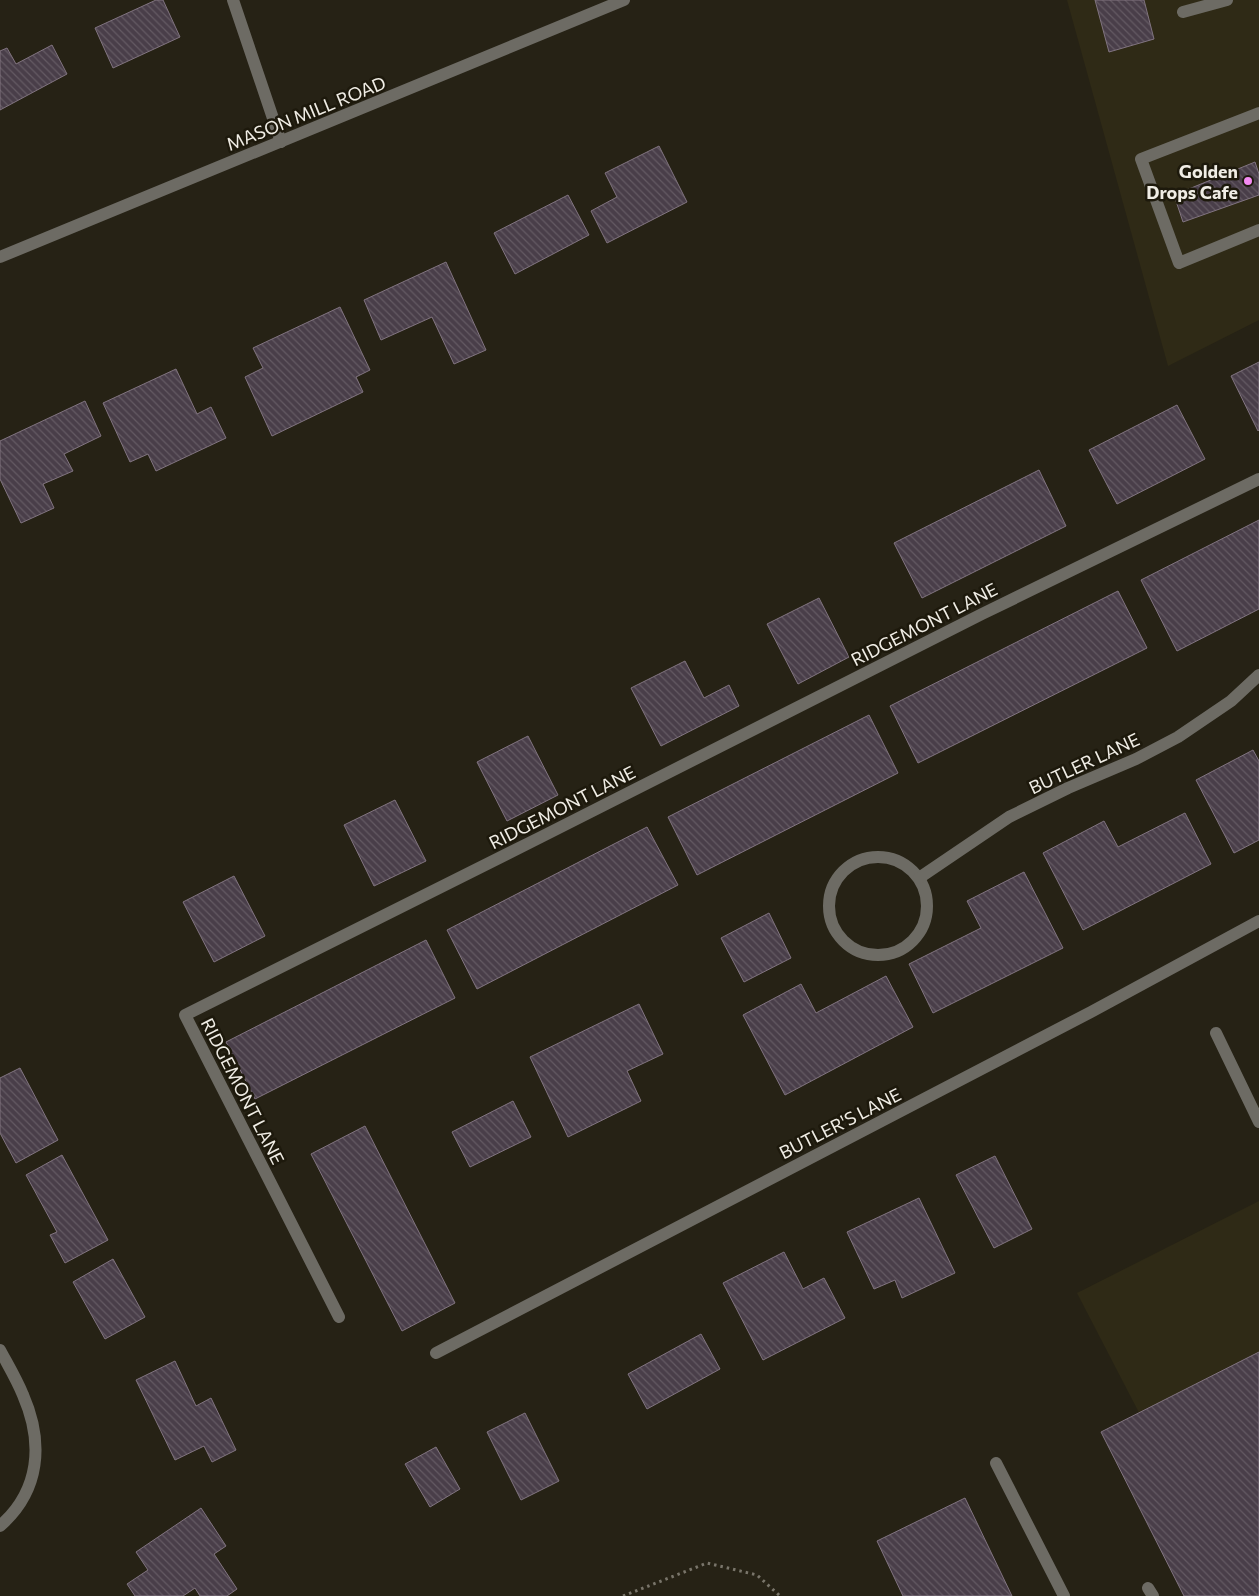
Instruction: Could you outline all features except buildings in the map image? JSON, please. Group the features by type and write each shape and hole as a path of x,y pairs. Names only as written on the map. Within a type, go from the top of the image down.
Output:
{"street":[{"path":"234,0 282,142"},
{"name":"MASON MILL ROAD","path":"0,258 624,0"},
{"path":"1183,12 1227,0"},
{"path":"1259,113 1141,159 1179,263 1259,230"},
{"name":"RIDGEMONT LANE","path":"339,1317 185,1015 982,614 1259,479"},
{"name":"BUTLER LANE","path":"919,878 1009,817 1068,788 1136,759 1178,737 1231,701 1259,675"},
{"path":"874,857 890,858 909,867 919,878 928,902 927,912 922,929 910,943 894,953 874,955 854,949 845,943 833,925 829,904 833,887 842,873 862,860 874,857"},
{"name":"BUTLER'S LANE","path":"436,1352 1091,1012 1259,921"},
{"path":"1216,1033 1259,1122"},
{"path":"0,1350 24,1396 34,1434 36,1455 33,1474 26,1496 11,1517 0,1526"},
{"path":"996,1463 1064,1596"}],"path":[{"path":"623,1596 707,1563 757,1575 780,1596"}],"shaded area":[{"path":"1067,0 1259,0 1259,320 1168,366"},
{"path":"1259,1201 1259,1596 1234,1596 1077,1293"}],"place":[{"name":"Golden Drops Cafe","path":"1248,181"}]}
